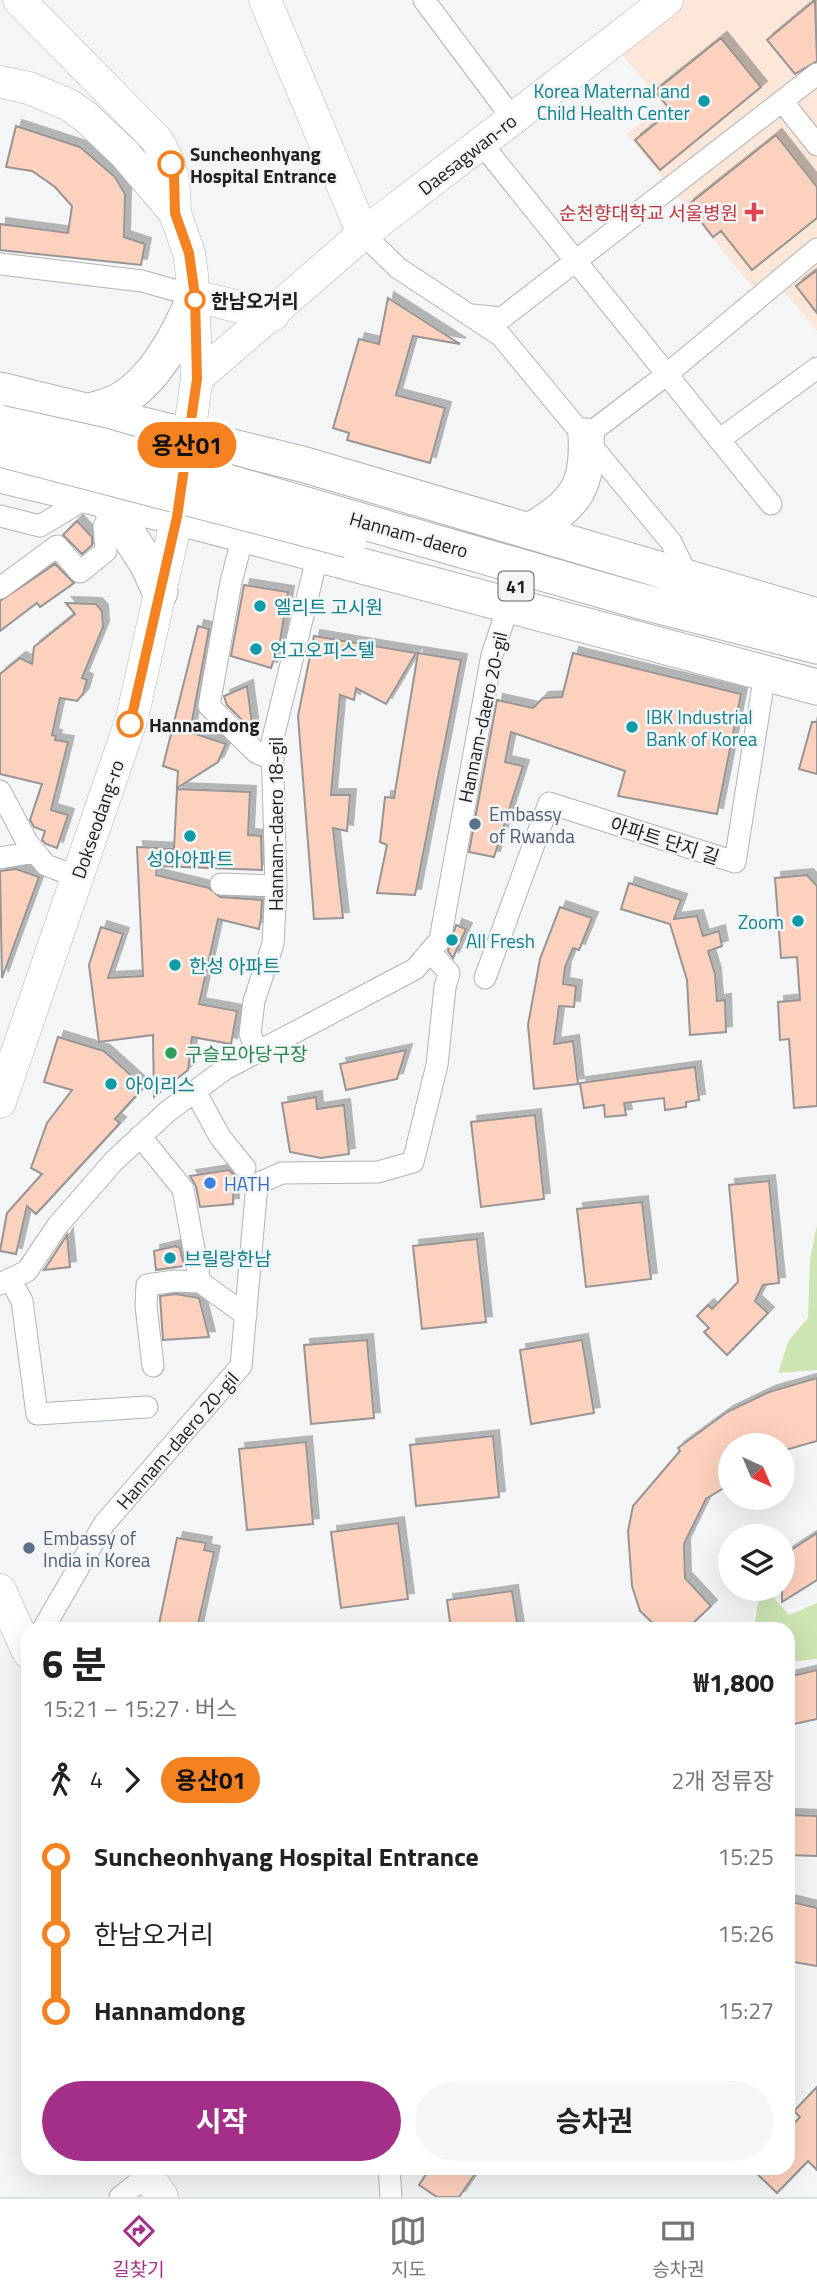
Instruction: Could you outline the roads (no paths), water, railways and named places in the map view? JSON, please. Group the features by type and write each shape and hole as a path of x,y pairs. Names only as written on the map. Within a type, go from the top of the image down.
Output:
{"main road":[{"path":"19,0 156,139 174,174 175,213"},
{"path":"265,0 363,234"},
{"name":"Daesagwan-ro","path":"197,379 363,234 667,0"},
{"name":"Dokseodang-ro","path":"0,82 29,88 69,105 87,118 125,154 175,213 189,253 195,296 197,379 177,517 132,718 0,1102"},
{"path":"90,411 118,402 159,363 181,330 195,296 273,315"},
{"path":"0,390 302,464 817,617"},
{"name":"Hannam-daero","path":"0,423 100,445 403,544 817,670"},
{"path":"531,530 570,504 587,464 586,436"},
{"name":"Hannam-daero","path":"0,449 636,600 817,646"},
{"path":"280,545 302,464"},
{"path":"0,475 103,503 177,517 817,687"},
{"path":"103,503 148,565 160,592"},
{"path":"0,1590 21,1636"}],"street":[{"path":"424,0 513,119"},
{"path":"470,314 502,318 817,74"},
{"path":"782,101 817,145"},
{"path":"481,143 771,504"},
{"path":"363,234 398,268 500,336 586,436 671,542 689,579"},
{"path":"586,436 666,375 817,249"},
{"path":"0,264 142,281 195,296"},
{"path":"719,440 817,368"},
{"path":"0,516 40,526 103,503 106,551 80,572 57,547 0,588"},
{"path":"243,536 231,582 209,706 256,752 273,760"},
{"name":"Hannam-daero 18-gil","path":"258,1053 250,1034 254,1001 272,944 276,886 272,742 318,554"},
{"name":"Hannam-daero 20-gil","path":"147,1407 37,1413 22,1301 5,1282 27,1271 58,1225 114,1161 195,1091 225,1069 415,969 440,940 492,655 509,604"},
{"name":"아파트 단지 길","path":"485,978 549,803 736,862 765,673"},
{"path":"0,791 35,852 46,865 77,877"},
{"path":"0,858 35,852"},
{"path":"221,884 276,886"},
{"name":"Hannam-daero 20-gil","path":"47,1622 104,1524 241,1366 257,1184 282,1173 378,1172 413,1162 438,1065 445,986 449,973 430,951"},
{"path":"195,1091 220,1137 245,1168"},
{"path":"141,1136 183,1189 200,1282"},
{"path":"153,1366 146,1306 148,1285 175,1281 200,1282 246,1315"},
{"path":"120,2197 151,2180"}],"place":[{"name":"Korea Maternal and Child Health Center","path":"704,101"},
{"name":"Suncheonhyang Hospital Entrance","path":"171,164"},
{"name":"순천향대학교 서울병원","path":"754,212"},
{"name":"한남오거리","path":"195,300"},
{"name":"엘리트 고시원","path":"260,606"},
{"name":"언고오피스텔","path":"256,649"},
{"name":"Hannamdong","path":"130,724"},
{"name":"IBK Industrial Bank of Korea","path":"632,727"},
{"name":"Embassy of Rwanda","path":"475,824"},
{"name":"성아아파트","path":"190,836"},
{"name":"Zoom","path":"798,921"},
{"name":"All Fresh","path":"452,940"},
{"name":"한성 아파트","path":"175,965"},
{"name":"구슬모아당구장","path":"171,1053"},
{"name":"아이리스","path":"111,1084"},
{"name":"HATH","path":"210,1183"},
{"name":"브릴랑한남","path":"170,1258"},
{"name":"Embassy of India in Korea","path":"29,1548"}]}
